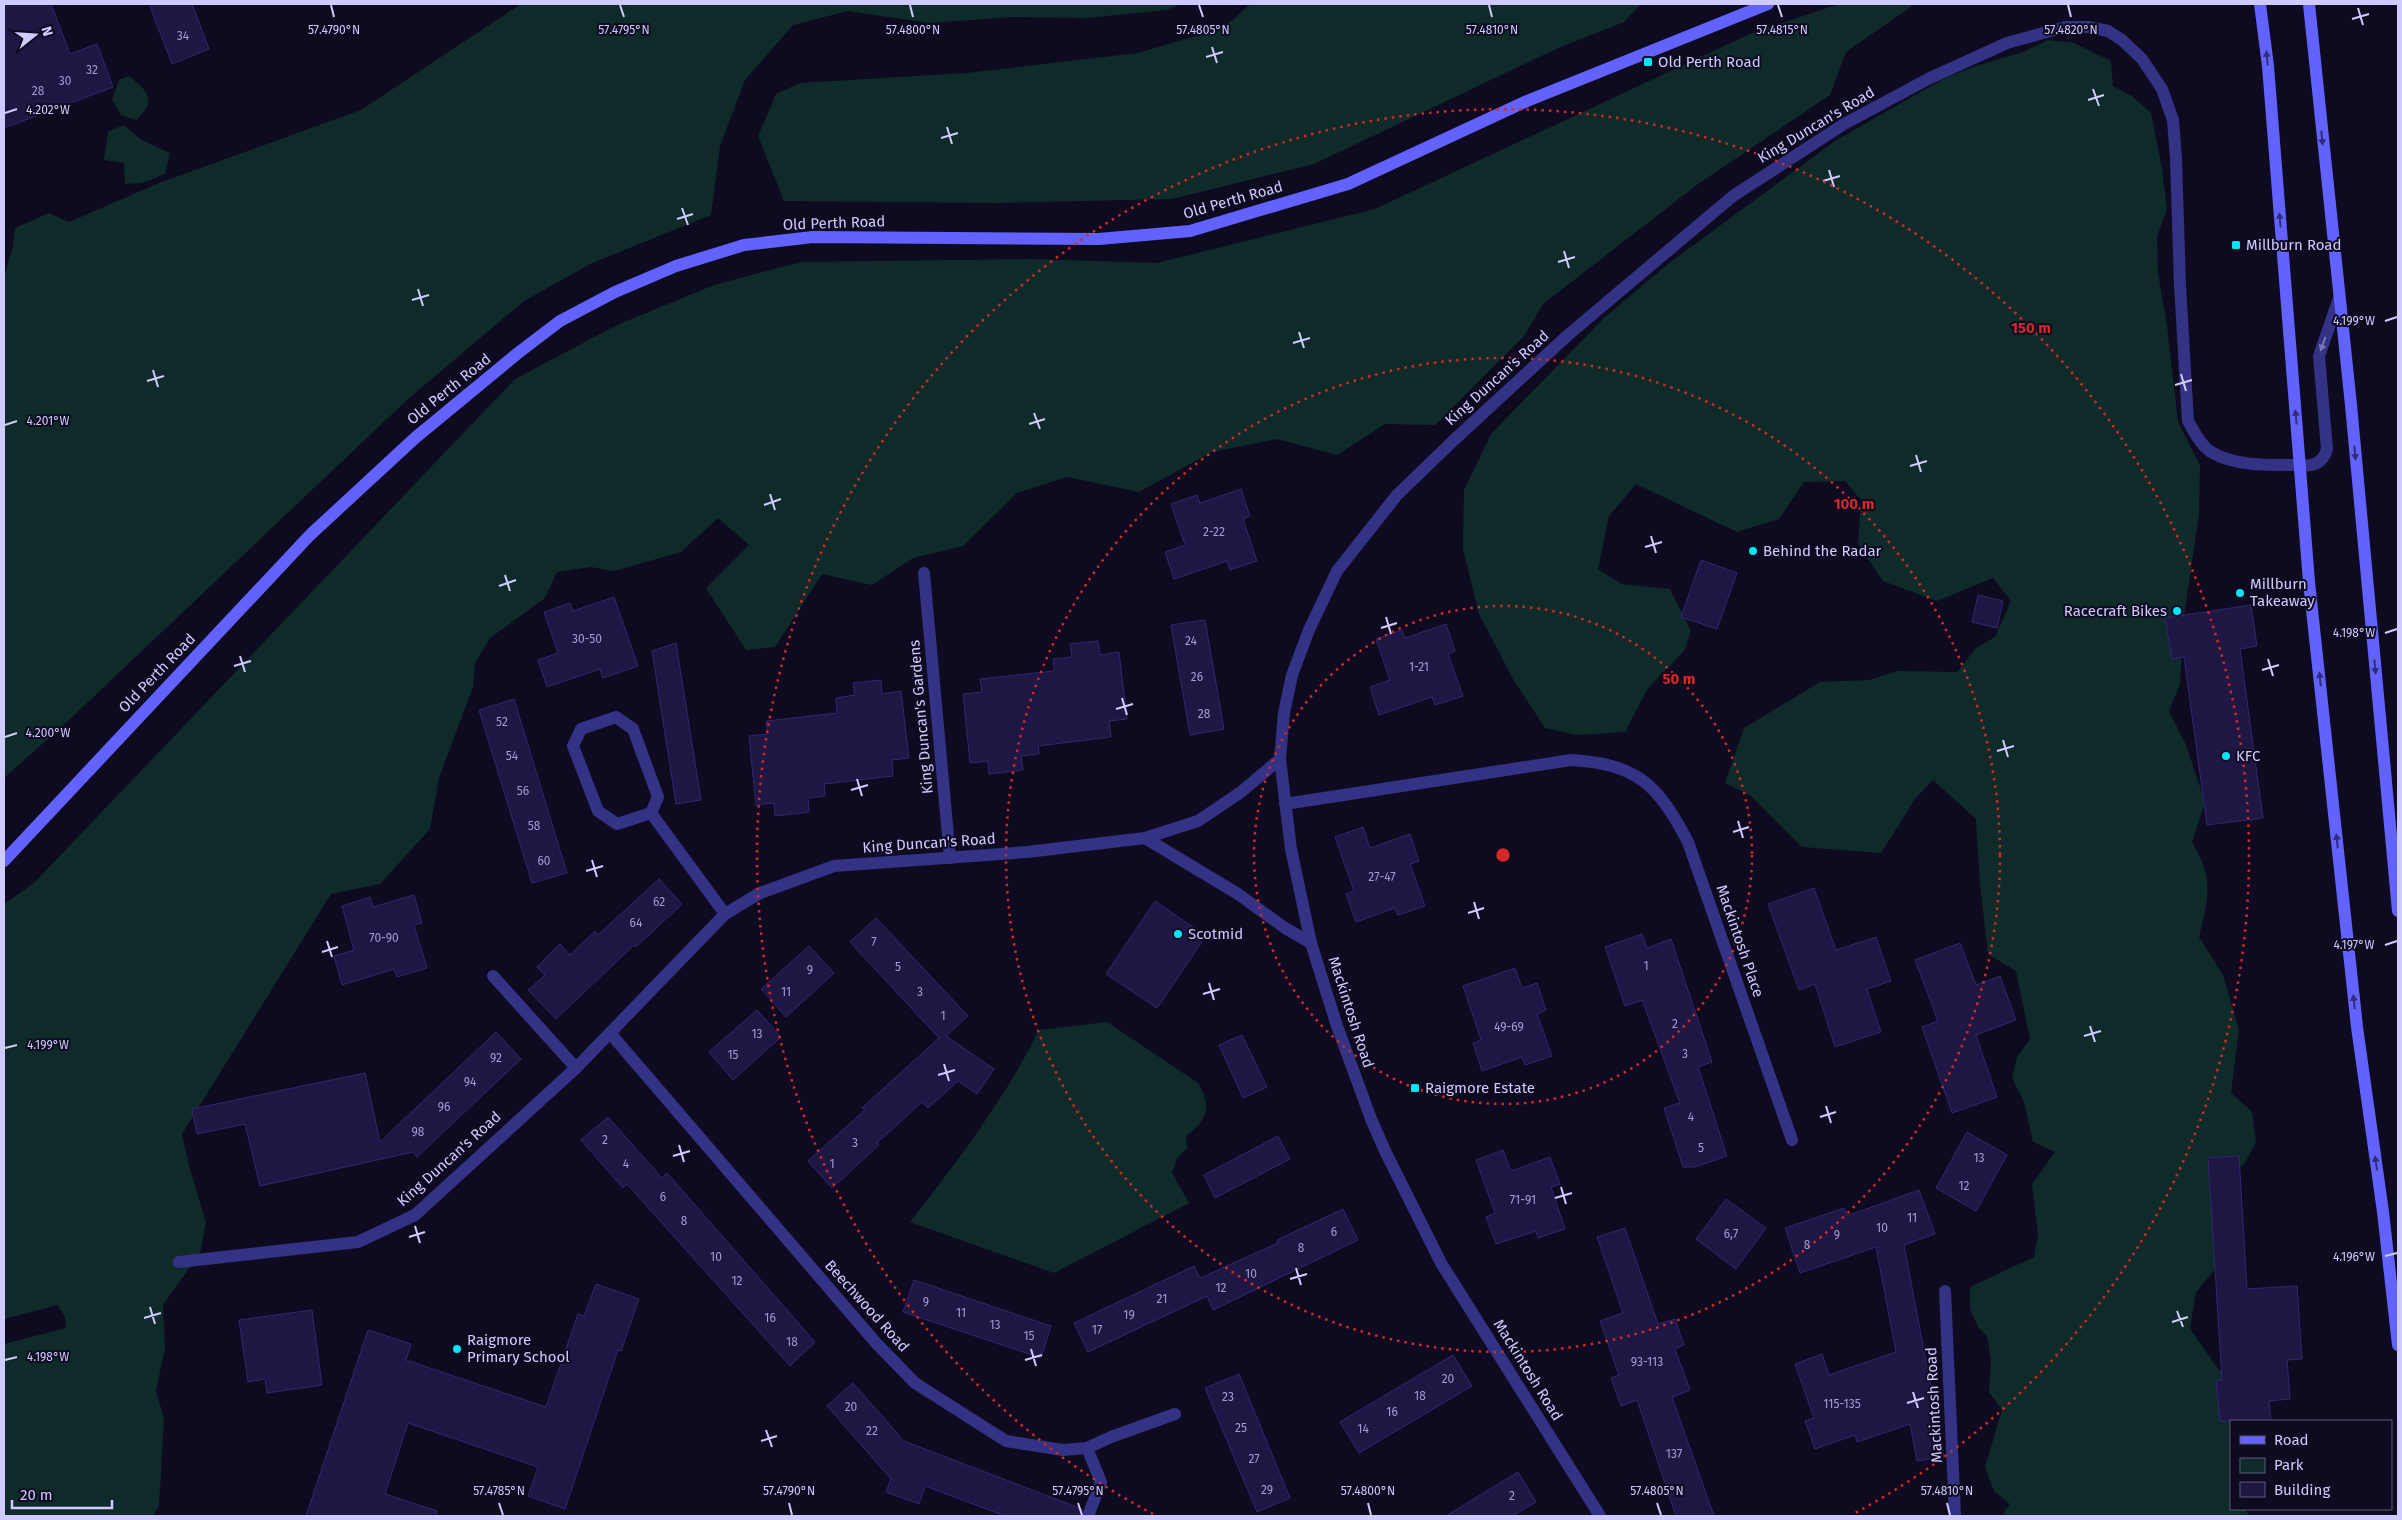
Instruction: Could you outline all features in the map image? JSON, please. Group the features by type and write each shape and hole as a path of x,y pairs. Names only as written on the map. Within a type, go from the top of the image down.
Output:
{"main road":[{"name":"Old Perth Road","path":"4,861 310,535 415,438 560,321 616,292 676,266 744,245 813,237 1099,239 1190,231 1348,184 1527,101 1768,4"},
{"path":"2260,4 2268,76 2309,582 2357,1027 2383,1212 2398,1345"},
{"path":"2309,4 2398,911"}],"street":[{"name":"King Duncan's Road","path":"1285,804 1280,759 1284,713 1292,675 1309,630 1338,571 1397,495 1568,335 1733,196 1844,124 1980,54 2033,35 2065,27 2088,27 2108,31 2122,40 2142,59 2162,89 2172,120 2176,159 2180,286 2188,420 2197,436 2210,451 2235,462 2300,466"},
{"path":"2300,466 2315,464 2322,460 2328,449 2319,356 2339,298"},
{"name":"King Duncan's Gardens","path":"924,573 950,858"},
{"path":"616,717 633,729 658,797 651,813 617,824 598,811 573,746 581,729 616,717"},
{"name":"King Duncan's Road","path":"179,1262 358,1242 415,1215 576,1068 724,914 760,894 834,866 950,858 1145,838 1198,821 1241,792 1280,759"},
{"name":"Mackintosh Place","path":"1285,804 1572,760 1600,762 1628,770 1654,790 1666,804 1688,842 1792,1140"},
{"name":"Mackintosh Road","path":"1285,804 1299,893 1311,943 1336,1023 1371,1119 1386,1153 1441,1263 1600,1516"},
{"path":"651,813 724,914"},
{"path":"1145,838 1238,894 1285,928 1311,943"},
{"path":"493,976 576,1068"},
{"name":"Beechwood Road","path":"610,1033 876,1343 915,1383 1006,1441 1063,1450 1087,1448 1111,1437 1176,1414"},
{"name":"Mackintosh Road","path":"1945,1291 1955,1516"},
{"path":"1087,1448 1101,1482 1088,1516"}],"green space":[{"path":"521,4 1181,4 1167,10 1086,18 1013,17 929,23 848,11 793,25 745,80 720,146 711,215 592,263 524,301 408,399 70,719 4,778 4,277 13,246 15,228 49,213 69,222 159,183 361,110"},
{"path":"1250,4 1641,4 1624,22 1556,49 1314,164 1172,199 995,203 784,201 758,136 776,94 800,83 967,73 1138,53 1206,33 1233,20"},
{"path":"1839,4 1915,4 1846,52 1830,95 1698,184 1543,304 1524,336 1435,425 1385,424 1337,455 1277,439 1212,452 1139,492 1067,477 1017,493 963,546 913,558 872,585 822,574 775,647 746,650 706,588 749,545 718,518 681,552 614,571 591,567 557,572 545,598 490,638 475,663 473,687 439,778 430,829 380,884 331,894 182,1134 189,1166 206,1222 200,1253 163,1305 165,1348 156,1391 164,1418 159,1506 153,1516 4,1516 4,1344 66,1328 65,1317 58,1305 4,1319 4,904 34,883 515,379 617,325 714,285 801,262 1031,259 1157,263 1375,209 1752,33"},
{"path":"2048,40 2074,43 2111,61 2113,86 2132,96 2151,113 2162,169 2167,209 2157,237 2158,273 2167,326 2178,422 2200,465 2199,514 2183,623 2180,684 2169,711 2186,745 2205,802 2192,842 2204,867 2208,888 2199,937 2223,975 2239,1030 2231,1093 2252,1112 2256,1142 2245,1163 2234,1172 2234,1246 2196,1292 2190,1329 2219,1370 2246,1372 2254,1405 2247,1420 2230,1420 2230,1510 2245,1510 2250,1516 2002,1516 2010,1504 1994,1491 1985,1467 2002,1410 1989,1392 1991,1360 1987,1336 1978,1327 1970,1309 1970,1287 2034,1257 2038,1235 2032,1184 2055,1152 2033,1142 2024,1102 2012,1078 2017,1057 2030,1039 2016,971 1988,954 1980,884 1976,819 1933,780 1915,799 1881,853 1802,847 1751,796 1725,783 1744,728 1820,682 1869,680 1897,671 1957,672 1976,648 1995,637 2011,601 1993,578 1937,601 1883,581 1858,544 1861,500 1845,481 1804,482 1779,519 1737,532 1636,484 1609,516 1598,569 1621,584 1670,589 1691,631 1684,651 1648,688 1625,732 1576,735 1545,728 1513,679 1479,614 1463,549 1464,490 1491,434 1604,318 1668,264 1835,141 1945,78 1976,66 2023,52"},
{"path":"129,76 148,96 147,107 136,120 121,115 112,99 119,80"},
{"path":"123,125 142,140 170,153 165,174 142,183 125,184 124,163 104,160 108,132"},
{"path":"1107,1022 1198,1083 1205,1099 1206,1113 1199,1124 1186,1136 1187,1148 1177,1158 1172,1173 1189,1203 1054,1273 910,1222 979,1129 1011,1081 1039,1030"}],"building":[{"path":"4,4 51,4 70,54 97,44 113,87 4,128"},
{"path":"149,4 192,4 209,49 172,64"},
{"path":"1241,489 1250,516 1243,519 1257,561 1230,570 1227,561 1174,579 1165,552 1185,545 1171,504 1197,495 1200,503"},
{"path":"1701,560 1737,573 1717,629 1681,617"},
{"path":"1978,595 2003,601 1997,628 1972,622"},
{"path":"614,597 638,666 603,678 600,669 547,687 538,660 558,653 544,612 570,603 573,611"},
{"path":"2251,605 2257,646 2240,649 2263,818 2207,825 2184,657 2172,659 2165,618"},
{"path":"1205,620 1224,729 1190,735 1171,625"},
{"path":"1446,624 1455,651 1448,654 1463,696 1435,705 1432,697 1379,715 1370,687 1390,680 1376,639 1402,630 1405,638"},
{"path":"1098,641 1100,655 1119,652 1127,719 1109,721 1111,737 1038,746 1039,754 1021,756 1023,770 989,774 988,761 970,763 963,694 982,692 980,679 1054,671 1053,659 1072,657 1070,644"},
{"path":"676,643 701,800 676,804 652,651"},
{"path":"881,680 882,694 901,691 909,758 892,760 893,776 824,784 825,796 808,798 809,812 775,816 774,803 756,805 749,736 768,734 766,721 837,713 836,698 855,695 853,683"},
{"path":"514,699 567,873 532,883 479,710"},
{"path":"1363,827 1370,848 1410,834 1419,861 1410,864 1425,906 1398,915 1395,908 1356,922 1346,894 1354,891 1335,837"},
{"path":"659,879 682,904 636,947 634,945 556,1019 528,990 545,975 537,967 560,944 570,955 595,931 598,935"},
{"path":"1814,888 1836,950 1876,937 1891,981 1867,989 1881,1032 1835,1047 1815,984 1799,990 1768,904"},
{"path":"414,895 422,923 414,925 427,968 397,977 394,969 342,985 334,956 354,950 342,906 370,897 373,907"},
{"path":"1155,901 1206,936 1157,1008 1106,974"},
{"path":"876,918 968,1016 946,1036 994,1069 977,1094 958,1081 928,1108 922,1102 832,1188 808,1161 865,1110 862,1108 939,1038 850,942"},
{"path":"1642,934 1647,948 1671,939 1712,1062 1698,1067 1727,1156 1695,1167 1683,1167 1664,1108 1680,1103 1642,1000 1625,1006 1605,947"},
{"path":"1960,943 1976,985 2000,976 2016,1020 1976,1035 1997,1097 1952,1113 1922,1027 1938,1021 1915,960"},
{"path":"809,946 834,973 786,1017 761,989"},
{"path":"1515,968 1522,988 1537,983 1546,1010 1537,1014 1552,1056 1525,1065 1522,1057 1482,1071 1473,1043 1481,1040 1463,986"},
{"path":"757,1010 781,1037 733,1080 709,1052"},
{"path":"496,1032 521,1059 417,1157 413,1152 260,1186 245,1124 197,1134 192,1109 365,1073 380,1142"},
{"path":"1242,1035 1267,1087 1243,1098 1219,1045"},
{"path":"608,1117 662,1178 667,1173 815,1342 790,1366 627,1184 623,1188 581,1140"},
{"path":"1967,1132 2007,1155 1976,1211 1936,1188"},
{"path":"1278,1136 1290,1159 1215,1198 1204,1175"},
{"path":"1503,1150 1511,1171 1550,1157 1560,1184 1551,1187 1565,1229 1538,1238 1536,1231 1496,1244 1486,1217 1495,1213 1476,1160"},
{"path":"2239,1156 2247,1289 2297,1286 2302,1359 2287,1360 2290,1399 2269,1401 2271,1420 2220,1421 2216,1381 2222,1380 2208,1158"},
{"path":"1919,1190 1935,1234 1904,1245 1944,1457 1917,1461 1910,1424 1857,1442 1855,1435 1815,1449 1805,1421 1814,1418 1795,1364 1822,1354 1829,1375 1896,1352 1876,1247 1800,1273 1785,1228 1844,1208 1847,1216"},
{"path":"1726,1199 1766,1228 1736,1269 1696,1239"},
{"path":"1343,1209 1358,1240 1213,1310 1207,1296 1088,1352 1074,1323 1194,1266 1200,1278 1278,1243 1277,1240"},
{"path":"1625,1228 1658,1324 1675,1319 1684,1345 1675,1349 1690,1390 1672,1397 1714,1516 1676,1516 1637,1400 1621,1406 1611,1378 1619,1375 1600,1321 1623,1313 1597,1237"},
{"path":"914,1280 1051,1326 1041,1358 903,1312"},
{"path":"596,1284 639,1299 621,1351 618,1350 565,1509 528,1496 538,1467 408,1423 385,1494 437,1511 436,1516 306,1516 368,1330 411,1344 406,1360 546,1407 578,1314 584,1316"},
{"path":"312,1310 322,1385 267,1393 265,1379 248,1382 239,1320"},
{"path":"1453,1355 1472,1386 1359,1453 1340,1422"},
{"path":"1239,1374 1290,1498 1257,1512 1205,1388"},
{"path":"853,1383 904,1441 1082,1509 1080,1516 1005,1516 925,1486 919,1504 886,1492 891,1479 827,1406"},
{"path":"1518,1472 1536,1502 1512,1516 1446,1516"}],"place":[{"name":"Old Perth Road","path":"1648,62"},
{"name":"Millburn Road","path":"2236,245"},
{"name":"Behind the Radar","path":"1753,551"},
{"name":"Millburn Takeaway","path":"2240,593"},
{"name":"Racecraft Bikes","path":"2177,611"},
{"name":"KFC","path":"2226,756"},
{"name":"Scotmid","path":"1178,934"},
{"name":"Raigmore Estate","path":"1415,1088"},
{"name":"Raigmore Primary School","path":"457,1349"}]}
